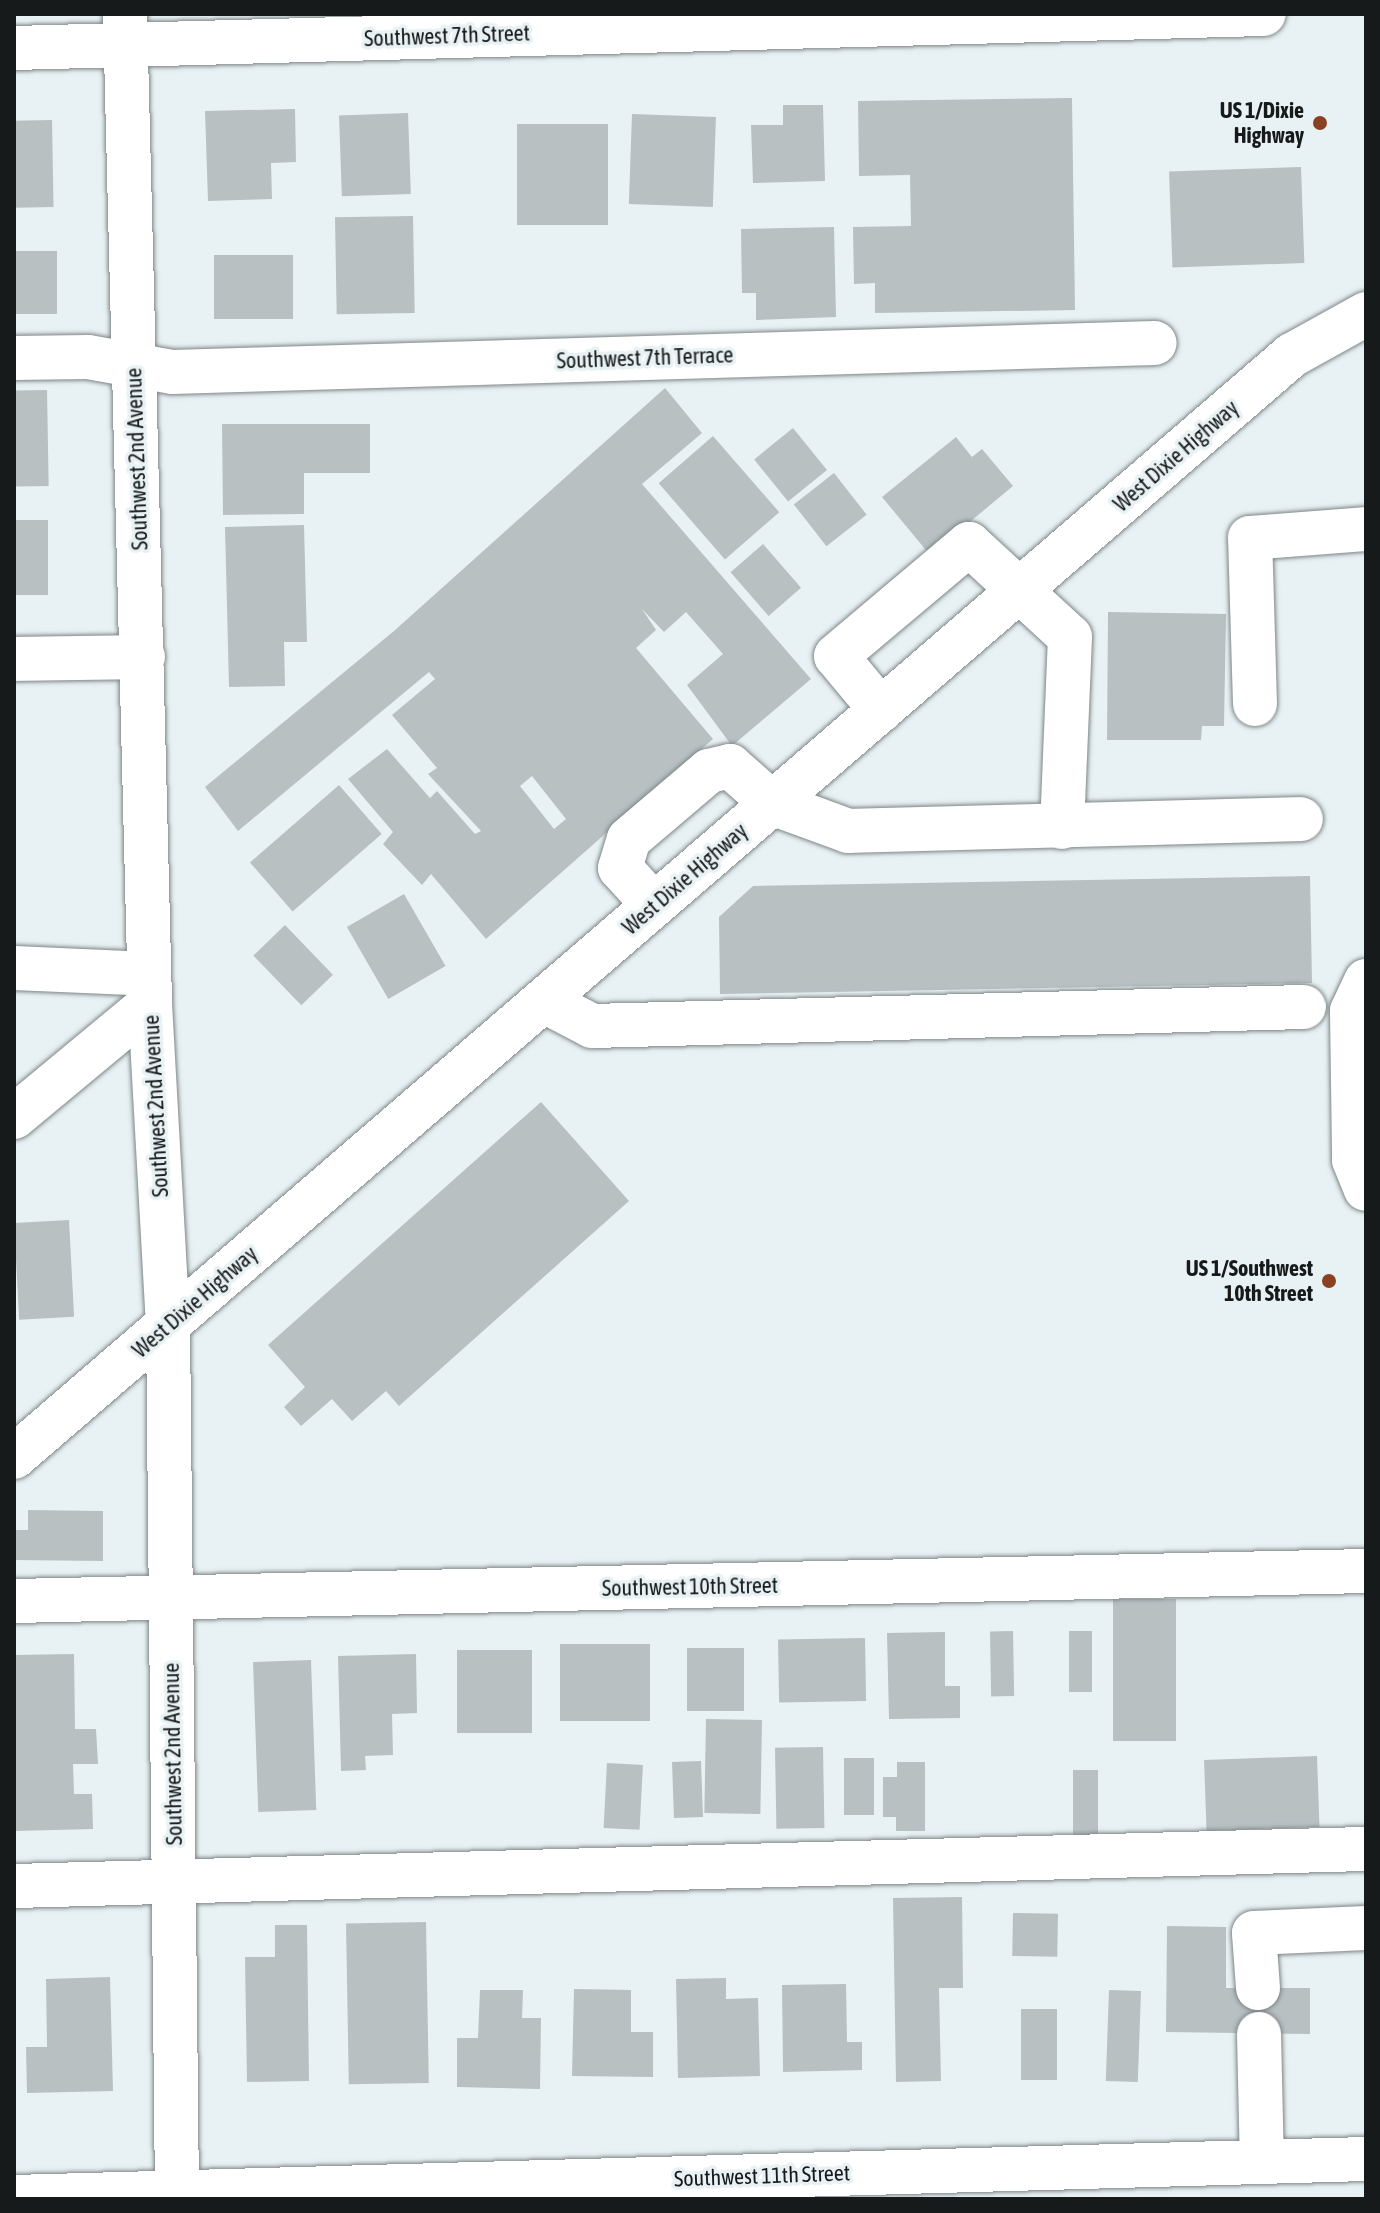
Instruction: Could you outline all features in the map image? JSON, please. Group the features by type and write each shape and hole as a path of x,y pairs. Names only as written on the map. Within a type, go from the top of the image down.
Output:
{"street":[{"name":"Southwest 7th Street","path":"14,48 125,30 1264,14"},
{"name":"Southwest 2nd Avenue","path":"125,30 149,989 168,1324 177,2196"},
{"name":"West Dixie Highway","path":"14,1457 1292,355 1366,314"},
{"name":"Southwest 7th Terrace","path":"14,358 88,357 172,372 1151,343"},
{"path":"1255,704 1250,538 1366,529"},
{"path":"881,710 836,656 969,544 1070,637 1062,827"},
{"path":"14,659 143,657"},
{"path":"654,905 620,868 641,829 709,771 730,766 772,803 848,831 1301,819"},
{"path":"14,968 149,989"},
{"path":"1366,981 1352,1011 1354,1160 1366,1189"},
{"path":"14,1117 149,989"},
{"path":"544,1001 592,1026 1304,1007"},
{"name":"Southwest 10th Street","path":"14,1601 1366,1571"},
{"path":"14,1886 1366,1849"},
{"path":"1258,1988 1254,1933 1366,1928"},
{"path":"1259,2034 1262,2162"},
{"name":"Southwest 11th Street","path":"14,2197 1064,2183 1262,2162 1366,2159"}],"building":[{"path":"1072,98 1075,310 875,313 875,283 854,284 853,227 911,226 910,175 859,176 858,101"},
{"path":"783,105 823,105 825,181 753,183 751,125 783,125"},
{"path":"295,109 296,162 271,163 272,199 208,201 205,111"},
{"path":"408,113 411,194 342,196 339,115"},
{"path":"632,114 716,117 713,207 629,204"},
{"path":"52,120 54,207 16,208 14,121"},
{"path":"517,124 608,124 608,225 517,225"},
{"path":"1301,167 1304,263 1172,268 1169,172"},
{"path":"413,216 415,313 337,314 335,217"},
{"path":"834,227 836,317 756,320 756,293 742,293 741,229"},
{"path":"14,251 57,251 57,314 14,314"},
{"path":"214,255 293,255 293,319 214,319"},
{"path":"665,388 702,433 642,484 811,679 732,746 687,685 723,654 686,612 664,632 642,609 656,630 636,648 713,739 486,939 431,874 422,885 383,844 393,832 348,779 387,749 430,798 437,791 475,834 481,831 428,774 437,768 392,715 435,679 429,672 238,831 205,787 394,631","holes":["532,776 566,819 554,829 520,786"]},
{"path":"47,390 49,486 16,487 14,391"},
{"path":"222,424 370,424 370,473 304,473 304,514 223,515"},
{"path":"793,428 827,470 788,501 754,459"},
{"path":"713,436 779,512 725,559 659,483"},
{"path":"956,437 972,457 982,449 1013,486 930,555 882,497"},
{"path":"834,473 867,515 826,546 794,504"},
{"path":"14,520 48,520 48,595 14,595"},
{"path":"304,525 307,642 284,642 285,686 229,687 225,527"},
{"path":"763,544 801,588 769,616 731,572"},
{"path":"1108,612 1226,614 1224,726 1202,726 1201,740 1107,740"},
{"path":"339,785 382,834 293,911 250,862"},
{"path":"1310,876 1312,983 720,994 719,917 753,886"},
{"path":"404,894 446,966 388,999 347,927"},
{"path":"285,925 333,975 301,1005 253,956"},
{"path":"541,1102 629,1201 399,1406 386,1391 352,1421 332,1399 301,1426 284,1407 305,1387 268,1345"},
{"path":"69,1220 74,1317 19,1320 14,1223"},
{"path":"28,1510 103,1511 103,1561 14,1560 14,1530 28,1530"},
{"path":"1113,1599 1176,1599 1176,1741 1113,1741"},
{"path":"990,1631 1013,1631 1014,1696 991,1696"},
{"path":"1069,1631 1092,1631 1092,1692 1069,1692"},
{"path":"945,1632 945,1686 960,1686 960,1718 889,1719 887,1633"},
{"path":"865,1638 866,1701 779,1703 778,1640"},
{"path":"560,1644 650,1644 650,1721 560,1721"},
{"path":"687,1648 744,1648 744,1711 687,1711"},
{"path":"457,1650 532,1650 532,1733 457,1733"},
{"path":"74,1654 75,1729 96,1729 98,1764 73,1764 74,1794 92,1794 93,1829 14,1831 14,1655"},
{"path":"416,1654 417,1713 392,1714 393,1755 365,1756 366,1770 341,1771 338,1656"},
{"path":"311,1660 316,1810 258,1812 253,1662"},
{"path":"706,1719 762,1720 760,1814 704,1813"},
{"path":"823,1747 824,1828 776,1829 775,1748"},
{"path":"1317,1756 1319,1827 1207,1831 1204,1760"},
{"path":"844,1758 874,1758 874,1815 844,1815"},
{"path":"701,1761 703,1817 674,1818 672,1762"},
{"path":"897,1762 925,1762 925,1831 896,1831 896,1817 883,1817 883,1777 897,1777"},
{"path":"607,1763 643,1765 640,1830 604,1828"},
{"path":"1073,1770 1098,1770 1098,1841 1073,1841"},
{"path":"962,1897 963,1988 939,1988 941,2081 896,2082 893,1898"},
{"path":"1013,1913 1058,1914 1057,1957 1012,1956"},
{"path":"426,1922 429,2083 349,2084 346,1923"},
{"path":"275,1925 307,1925 309,2081 247,2082 245,1957 275,1957"},
{"path":"1167,1926 1226,1927 1226,1988 1310,1988 1310,2034 1166,2032"},
{"path":"110,1977 113,2091 27,2093 26,2047 47,2047 46,1979"},
{"path":"726,1978 726,1999 758,1998 760,2076 678,2078 676,1979"},
{"path":"846,1984 847,2042 862,2042 862,2070 783,2072 782,1985"},
{"path":"574,1989 631,1990 631,2032 653,2032 653,2077 572,2076"},
{"path":"480,1990 523,1990 522,2018 541,2018 540,2089 457,2087 457,2038 478,2038"},
{"path":"1109,1990 1141,1991 1138,2082 1106,2081"},
{"path":"1021,2009 1057,2009 1057,2080 1021,2080"}],"place":[{"name":"US 1/Dixie Highway","path":"1320,123"},
{"name":"US 1/Southwest 10th Street","path":"1329,1281"}]}
